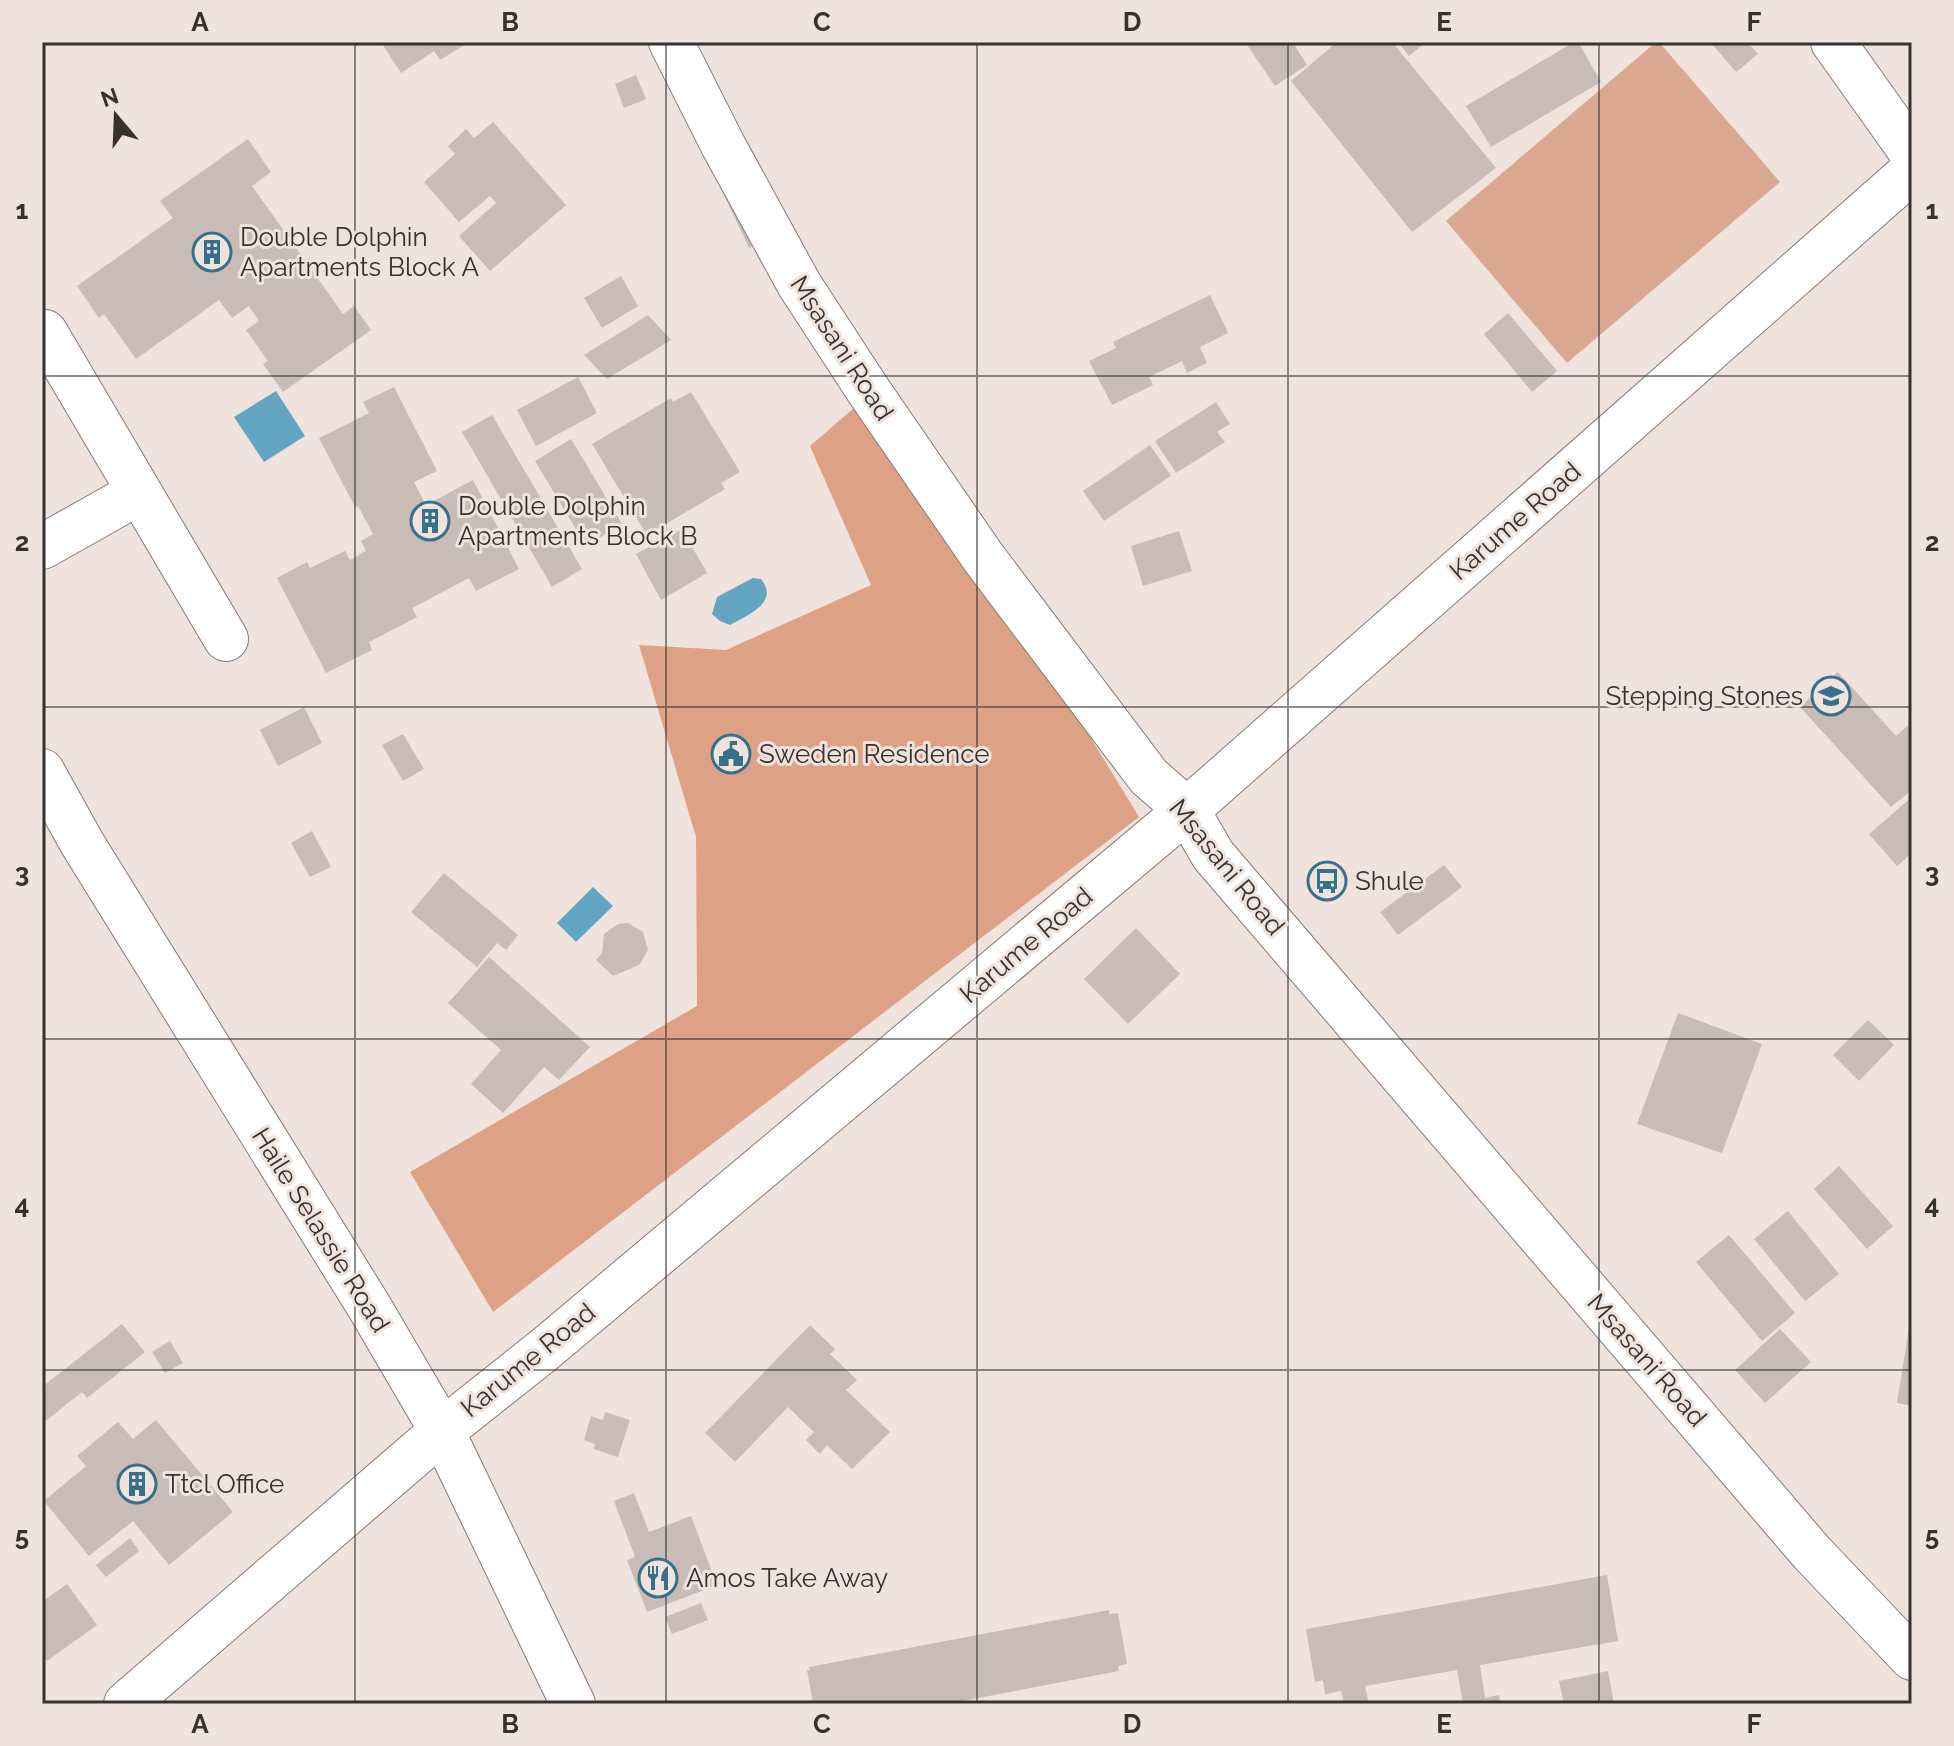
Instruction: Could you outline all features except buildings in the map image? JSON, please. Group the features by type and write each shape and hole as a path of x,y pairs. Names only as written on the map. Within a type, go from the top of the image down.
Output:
{"street":[{"name":"Msasani Road","path":"671,42 799,284 983,557 1114,732 1149,777 1187,810 1223,867 1812,1553 1912,1658"},
{"path":"1833,42 1912,153"},
{"name":"Karume Road","path":"126,1704 442,1431 544,1350 1187,810 1912,171"},
{"path":"45,332 226,639"},
{"path":"42,547 138,493"},
{"name":"Haile Selassie Road","path":"42,771 82,843 370,1308 442,1431 573,1704"}],"shaded area":[{"path":"1656,42 1780,182 1567,363 1446,221"},
{"path":"877,388 1139,817 493,1312 410,1172 697,1006 696,837 639,645 726,650 871,585 810,446"}],"water":[{"path":"276,391 305,436 264,462 234,417"},
{"path":"753,578 761,579 766,587 767,594 759,607 730,625 712,614 717,597"},
{"path":"593,887 613,906 576,942 557,923"}],"place":[{"name":"Double Dolphin Apartments Block A","path":"212,252"},
{"name":"Double Dolphin Apartments Block B","path":"430,521"},
{"name":"Stepping Stones","path":"1831,696"},
{"name":"Sweden Residence","path":"731,754"},
{"name":"Shule","path":"1327,881"},
{"name":"Ttcl Office","path":"137,1484"},
{"name":"Amos Take Away","path":"658,1578"}]}
